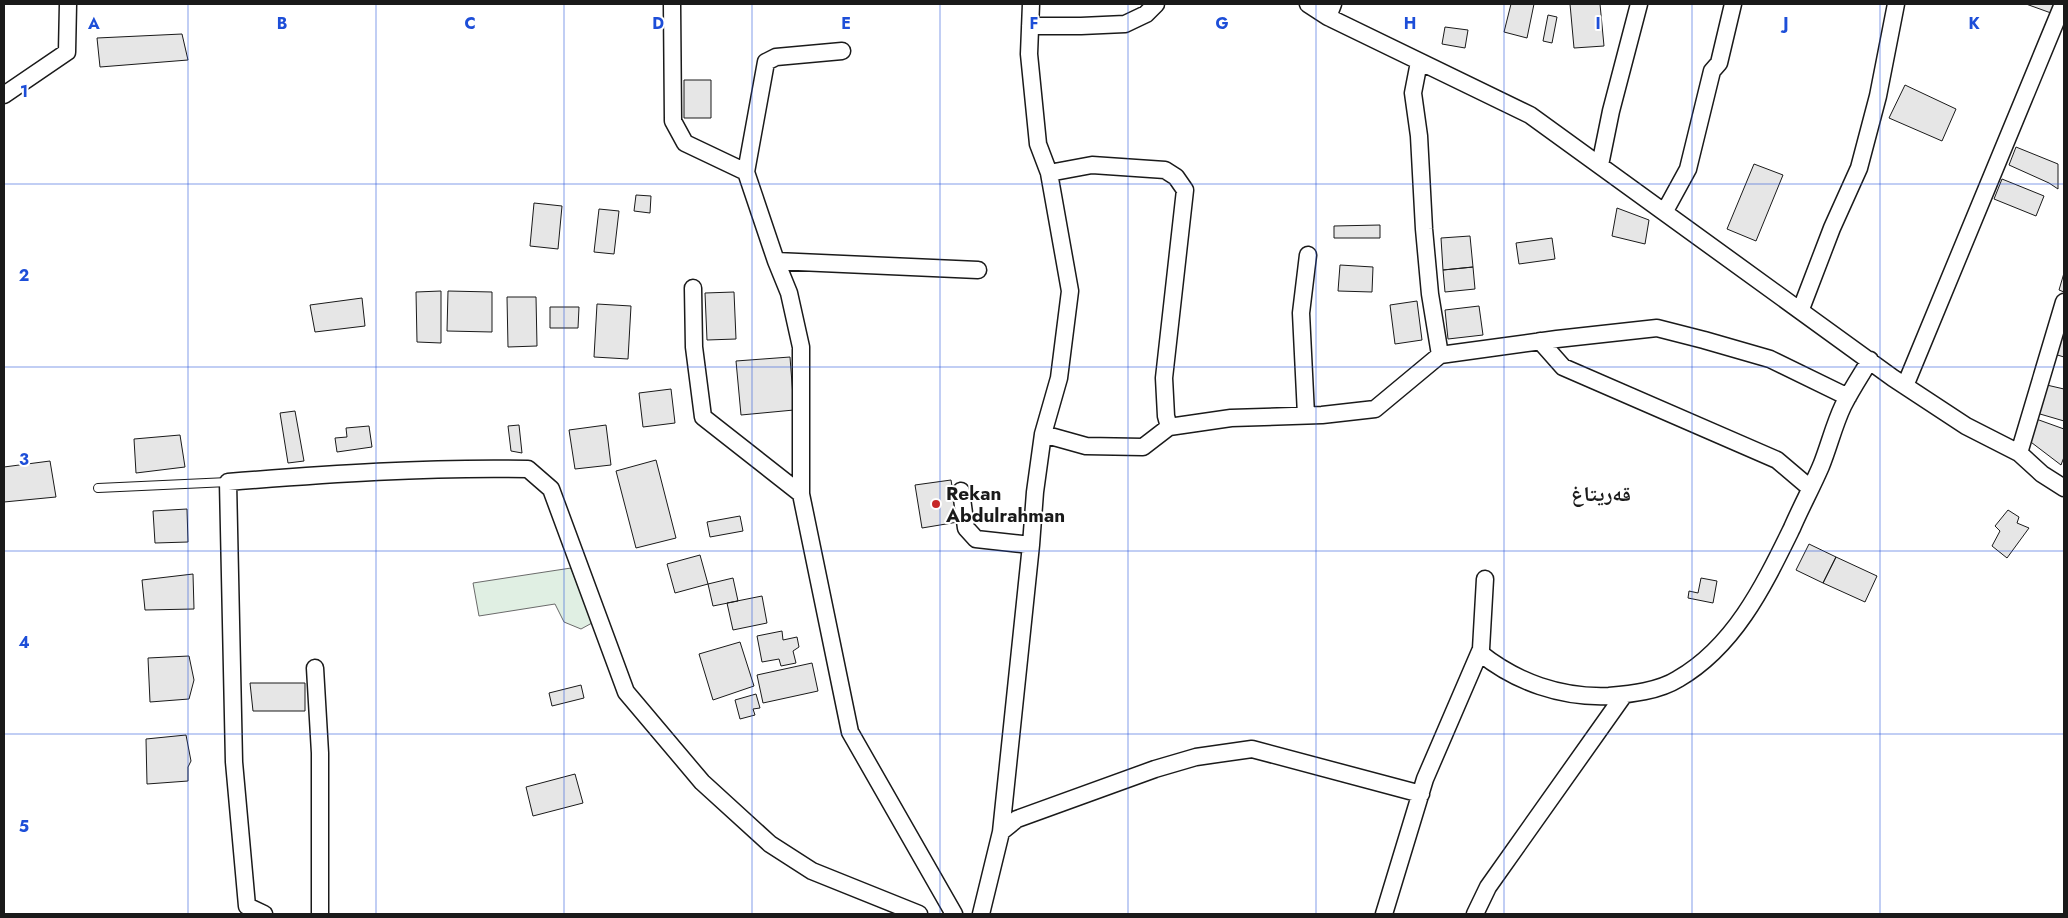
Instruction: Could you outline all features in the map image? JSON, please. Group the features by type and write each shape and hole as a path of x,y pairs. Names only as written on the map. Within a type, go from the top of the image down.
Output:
{"street":[{"path":"4,95 67,52 68,4"},
{"path":"672,4 673,121 685,143 746,172"},
{"path":"980,914 1001,832 1035,492 1043,434 1059,378 1070,291 1049,173 1038,144 1029,54 1031,4"},
{"path":"1030,26 1126,24 1146,14 1156,4"},
{"path":"1308,4 1331,11 1419,62 1530,115 1905,386 1966,426 2019,453 2042,474 2064,488"},
{"path":"1600,165 1611,111 1639,4"},
{"path":"1665,211 1688,169 1712,72 1719,63 1733,4"},
{"path":"1801,309 1832,228 1858,168 1878,96 1896,4"},
{"path":"1905,386 2063,4"},
{"path":"842,51 776,57 766,62 746,172 789,293 802,347 801,494 850,732 954,914"},
{"path":"1419,62 1413,93 1419,136 1430,294 1440,356"},
{"path":"1049,173 1092,164 1164,170 1176,177 1185,190 1164,378 1168,427"},
{"path":"1306,415 1301,313 1308,255"},
{"path":"776,260 978,270"},
{"path":"693,288 694,347 703,417 801,494"},
{"path":"2019,453 2064,302"},
{"path":"1043,434 1086,446 1143,447 1168,427 1231,418 1306,415 1375,409 1440,356 1540,341 1657,328 1770,359 1848,397"},
{"path":"1540,341 1563,367 1777,460 1810,488"},
{"path":"1480,653 1498,668 1516,677 1550,690 1590,696 1624,695 1649,690 1677,681 1702,664 1743,618 1761,590 1820,467 1842,407 1870,360"},
{"path":"264,914 247,906 234,762 228,482 346,473 474,468 528,469 550,489 626,692 702,782 770,844 812,871 919,914"},
{"path":"961,492 966,528 976,539 1031,545"},
{"path":"1384,914 1425,779 1480,653 1485,579"},
{"path":"315,668 320,753 320,914"},
{"path":"1475,914 1488,887 1624,695"},
{"path":"1001,832 1017,820 1155,769 1196,757 1252,749 1421,794"}],"lane":[{"path":"98,488 228,482"}],"green space":[{"path":"571,568 592,623 581,629 564,622 555,604 479,616 473,583"}],"building":[{"path":"1511,4 1534,4 1527,38 1504,32"},
{"path":"1570,4 1600,4 1604,46 1574,48"},
{"path":"2026,4 2054,4 2051,13"},
{"path":"1548,15 1557,17 1552,43 1543,41"},
{"path":"1445,27 1468,30 1465,48 1442,44"},
{"path":"182,34 188,60 100,67 97,38"},
{"path":"684,80 711,80 711,118 684,118"},
{"path":"1905,85 1956,109 1942,141 1889,118"},
{"path":"2016,147 2058,164 2058,189 2009,165"},
{"path":"1754,164 1783,175 1756,241 1727,229"},
{"path":"2002,179 2044,196 2036,216 1994,199"},
{"path":"636,195 651,196 650,213 634,211"},
{"path":"534,203 562,206 558,249 530,246"},
{"path":"1617,208 1649,220 1645,244 1612,236"},
{"path":"599,209 619,211 614,254 594,252"},
{"path":"1380,225 1380,238 1334,238 1334,226"},
{"path":"1470,236 1473,267 1443,270 1441,238"},
{"path":"1552,238 1555,259 1519,264 1516,243"},
{"path":"1340,265 1373,267 1372,292 1338,291"},
{"path":"1473,267 1475,289 1445,292 1443,270"},
{"path":"2064,273 2064,292 2059,290"},
{"path":"441,291 441,343 417,342 416,292"},
{"path":"448,291 492,292 492,332 447,331"},
{"path":"734,292 736,339 707,340 705,293"},
{"path":"507,297 536,297 537,346 508,347"},
{"path":"362,298 365,326 315,332 310,305"},
{"path":"1417,301 1422,340 1395,344 1390,305"},
{"path":"597,304 631,306 628,359 594,357"},
{"path":"1479,306 1483,335 1448,339 1445,310"},
{"path":"550,307 579,307 578,328 550,328"},
{"path":"2064,327 2064,357 2054,354"},
{"path":"790,357 794,410 741,415 736,361"},
{"path":"2038,383 2064,389 2064,421 2040,414 2031,407"},
{"path":"671,389 675,423 643,427 639,393"},
{"path":"295,411 304,461 288,463 280,413"},
{"path":"2025,415 2064,429 2064,457 2061,465 2019,433"},
{"path":"519,425 522,453 511,451 508,426"},
{"path":"606,425 611,465 575,469 569,430"},
{"path":"369,426 372,447 337,452 335,438 347,437 346,428"},
{"path":"180,435 185,467 136,473 134,439"},
{"path":"656,460 676,538 636,548 616,471"},
{"path":"50,461 56,497 4,502 4,467"},
{"name":"Rekan Abdulrahman","path":"951,480 958,522 922,528 915,485"},
{"path":"187,509 188,542 155,543 153,511"},
{"path":"2008,510 2019,517 2017,523 2029,528 2007,558 1992,546 2000,531 1995,526"},
{"path":"740,516 743,531 710,537 707,522"},
{"path":"1809,544 1836,557 1823,583 1796,570"},
{"path":"700,555 708,584 675,593 667,564"},
{"path":"1836,557 1877,576 1865,602 1823,583"},
{"path":"193,574 194,609 145,610 142,580"},
{"path":"733,578 738,601 713,606 708,584"},
{"path":"1701,578 1717,581 1713,603 1688,598 1689,591 1698,593"},
{"path":"762,596 767,623 733,630 727,603"},
{"path":"782,631 783,640 797,637 799,647 793,651 796,663 781,666 779,659 762,662 757,636"},
{"path":"740,642 754,686 713,700 699,654"},
{"path":"189,656 194,680 189,699 150,702 148,658"},
{"path":"812,663 818,691 763,703 757,675"},
{"path":"250,683 305,683 305,711 253,711"},
{"path":"581,685 584,698 552,706 549,693"},
{"path":"756,694 760,708 753,709 755,715 740,719 735,700"},
{"path":"186,735 191,761 188,767 188,781 147,784 146,739"},
{"path":"575,774 583,803 533,816 526,787"}],"place":[{"name":"Rekan Abdulrahman","path":"936,504"}],"district":[{"name":"قەریتاغ","path":"1601,494"}]}
